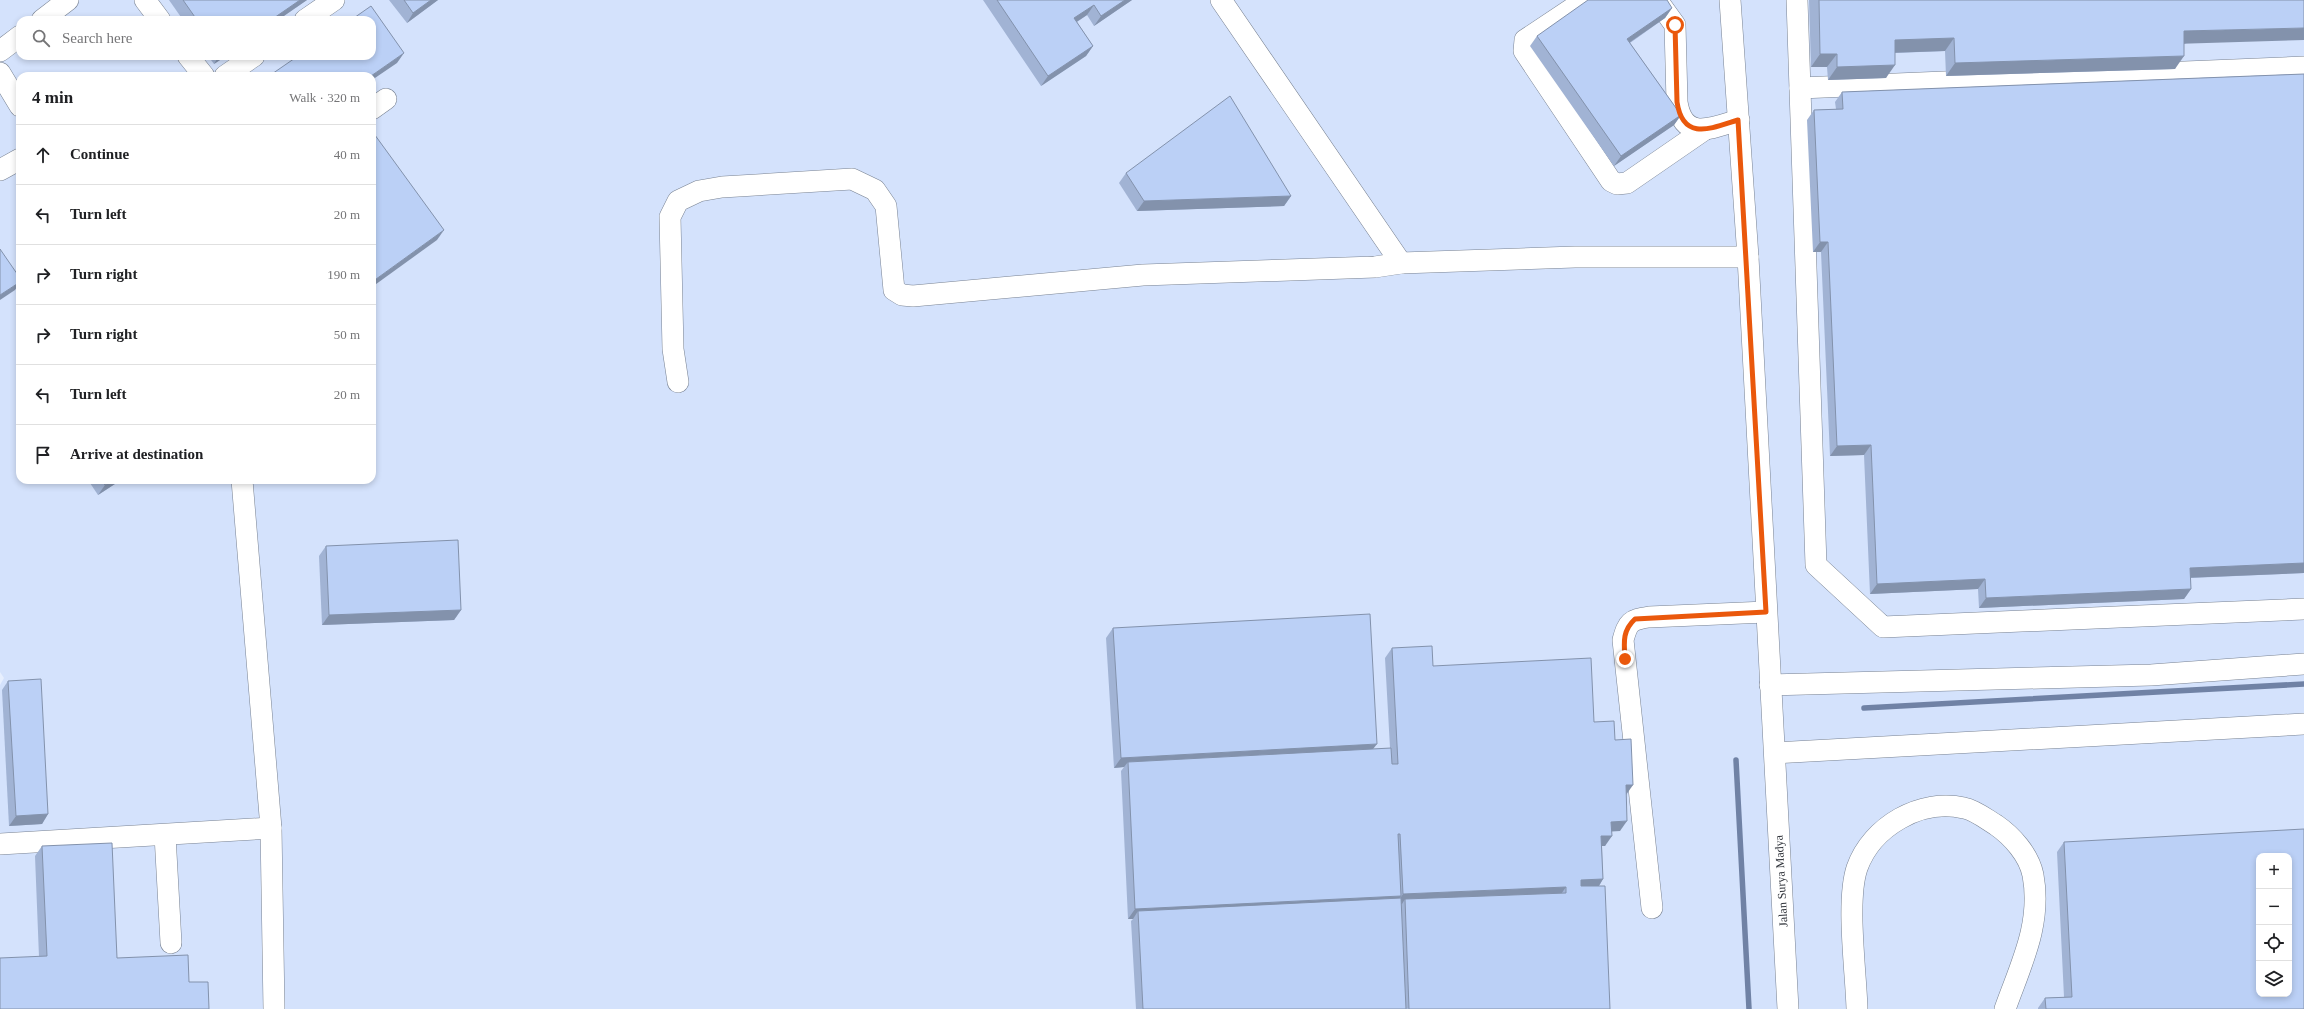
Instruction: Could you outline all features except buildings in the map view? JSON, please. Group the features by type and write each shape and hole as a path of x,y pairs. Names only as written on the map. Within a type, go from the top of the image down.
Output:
{"street":[{"path":"47,16 68,0"},
{"path":"145,0 157,16"},
{"path":"311,16 334,0"},
{"path":"1221,0 1401,263"},
{"path":"1585,0 1525,40 1524,51 1611,180 1617,184 1628,183 1704,130 1738,120"},
{"path":"1657,0 1675,25 1679,112 1685,123 1693,129 1704,130"},
{"name":"Jalan Surya Madya","path":"1730,0 1748,257 1788,1009"},
{"path":"1797,0 1816,565 1882,627 2304,609"},
{"path":"0,51 16,39"},
{"path":"191,60 201,72"},
{"path":"231,72 248,60"},
{"path":"1800,88 2304,67"},
{"path":"0,73 16,99"},
{"path":"0,170 16,161"},
{"path":"678,382 673,349 670,217 678,201 699,191 722,187 852,179 876,190 886,206 894,290 902,295 913,296 1143,275 1375,267 1401,263 1575,257 1748,257"},
{"path":"242,484 271,828 274,1009"},
{"path":"1652,908 1623,640 1627,626 1635,619 1649,617 1766,612"},
{"path":"1770,686 2151,675 2304,664"},
{"path":"1775,753 2304,724"},
{"path":"1857,1009 1852,898 1858,866 1872,843 1889,824 1926,808 1951,807 1965,808 1982,816 2009,834 2025,857 2032,874 2036,905 2034,926 2005,1009"},
{"path":"0,844 271,828"},
{"path":"165,835 171,942"}],"shaded area":[{"path":"0,0 2304,0 2304,1009 0,1009 0,685 4,678 0,672"}],"waterway":[{"path":"1864,708 2304,684"},
{"path":"1736,760 1749,1009"}],"route":[{"path":"1625,659 1623,640 1627,626 1635,619 1649,617 1766,612 1748,257 1738,120 1704,130 1693,129 1685,123 1679,112 1677,102 1675,25"}]}
